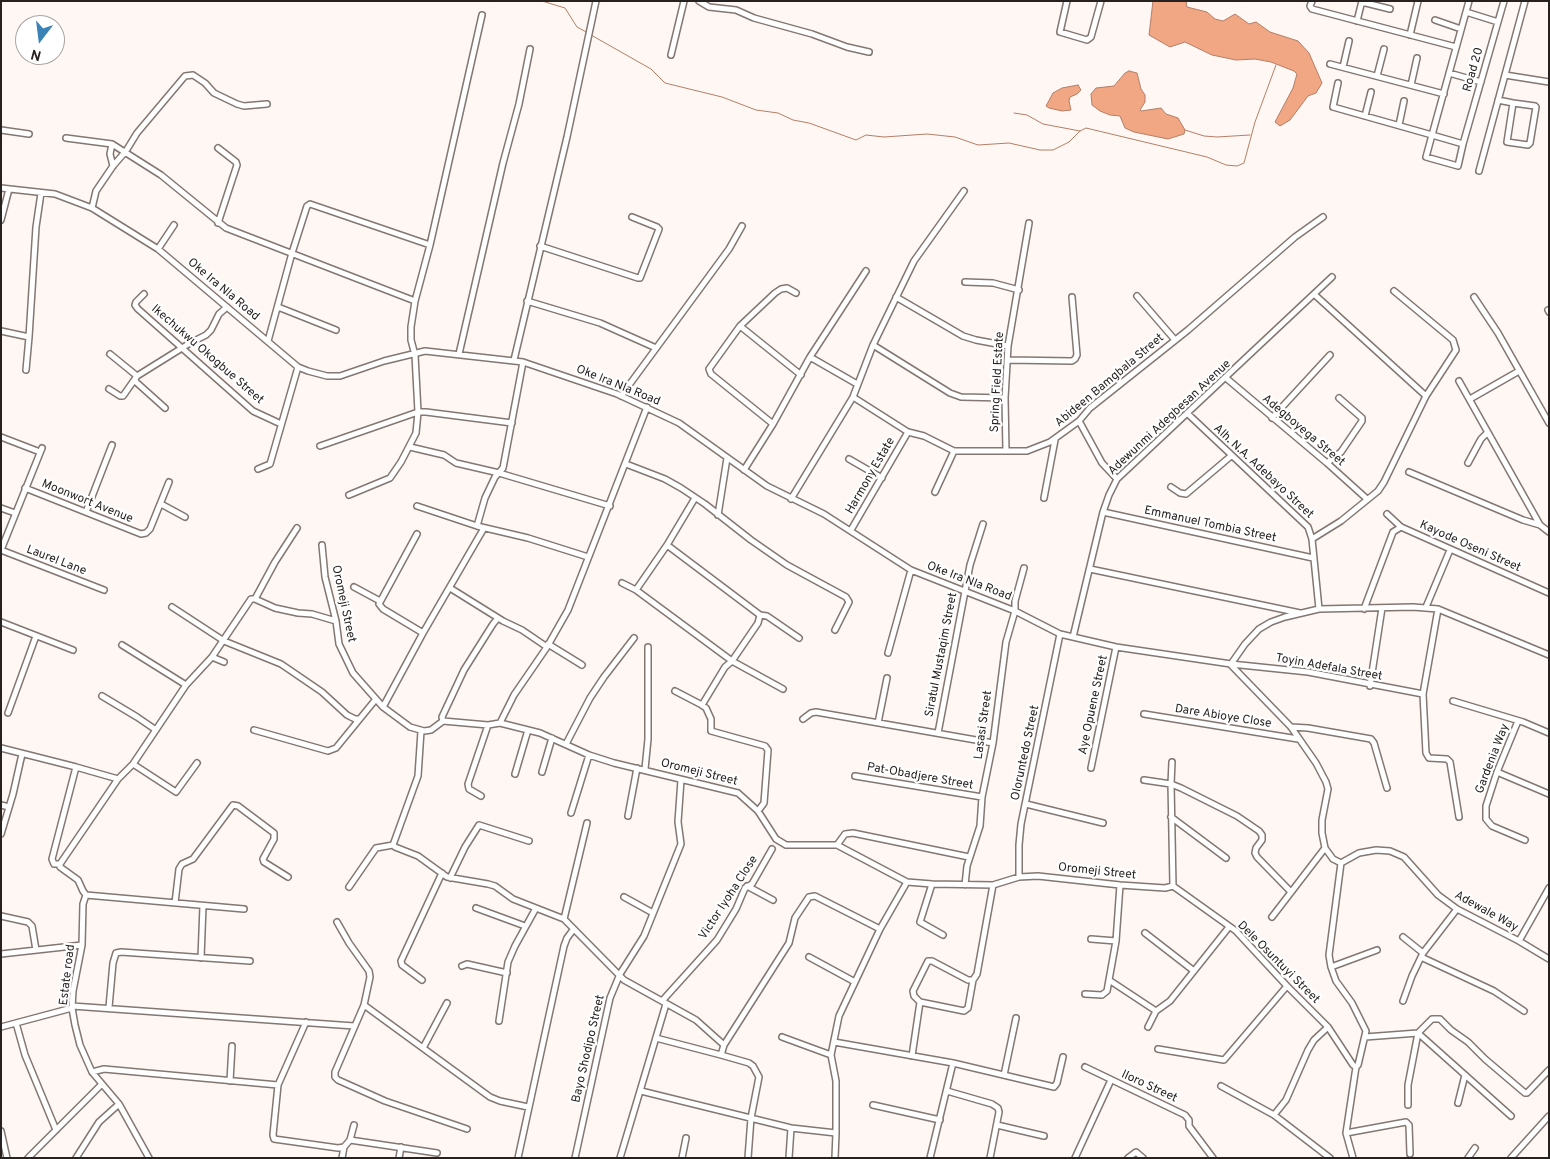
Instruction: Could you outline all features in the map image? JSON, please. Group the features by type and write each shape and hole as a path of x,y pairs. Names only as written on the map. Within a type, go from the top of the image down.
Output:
{"street":[{"path":"514,360 567,137 596,1"},
{"path":"670,54 684,1"},
{"path":"699,1 709,6 736,10 754,18 869,52"},
{"path":"1067,1 1060,32 1087,40 1091,38 1101,1"},
{"path":"1312,1 1310,6 1312,9 1456,47"},
{"path":"1410,35 1418,1"},
{"path":"1432,135 1469,1"},
{"name":"Road 20","path":"1432,135 1426,157 1458,166 1504,1"},
{"path":"1479,171 1525,1"},
{"path":"1357,21 1362,2 1390,9"},
{"path":"1466,12 1498,22"},
{"path":"349,495 390,478 410,447 416,433 418,412 414,355 411,340 415,301 430,245 482,15"},
{"path":"1435,20 1461,29"},
{"path":"1343,67 1349,41"},
{"path":"459,354 503,163 519,104 530,49"},
{"path":"1377,76 1384,49"},
{"path":"1411,85 1417,58"},
{"path":"1330,64 1444,94"},
{"path":"1449,73 1480,82"},
{"path":"1505,75 1549,82"},
{"path":"92,208 96,191 113,166 126,151 137,133 185,76 193,76 205,83 214,92 237,104 244,106 267,104"},
{"path":"1338,83 1332,106 1463,144"},
{"path":"1366,116 1371,92"},
{"path":"1498,100 1513,102 1536,107 1530,143 1528,145 1507,142 1513,102"},
{"path":"1399,125 1404,102"},
{"path":"1,130 29,134"},
{"path":"66,138 112,144 160,174 226,228 415,301"},
{"path":"112,144 110,154 113,166"},
{"path":"218,148 236,162 237,165 218,223"},
{"name":"Oke Ira Nla Road","path":"1,188 55,194 92,208 158,249 298,367 317,374 340,376 384,361 425,351 523,362 621,396 679,423 767,486 824,514 911,570 1015,611 1060,634 1116,647 1231,664"},
{"path":"1,220 9,189"},
{"path":"791,499 853,397 873,345 914,261 942,224 964,190"},
{"path":"26,370 36,227 41,193"},
{"path":"268,341 292,253 310,204 430,245"},
{"path":"540,246 640,278 659,229 657,226 632,217"},
{"name":"Abideen Bamgbala Street","path":"853,397 908,432 924,436 954,451 1027,451 1055,440 1079,421 1090,408 1175,340 1296,237 1323,218"},
{"name":"Spring Field Estate","path":"1006,451 1005,398 1008,346 1029,223"},
{"path":"158,249 174,225"},
{"path":"621,396 729,249 742,226"},
{"path":"744,470 773,424 810,357 866,271"},
{"name":"Adewunmi Adegbesan Avenue","path":"1073,637 1103,512 1117,479 1332,277"},
{"path":"965,282 993,283 1019,290"},
{"path":"773,424 709,372 709,369 740,326 775,293 787,288 796,293"},
{"path":"1312,539 1341,521 1378,491 1426,396 1456,350 1453,340 1394,291"},
{"name":"Ikechukwu Okogbue Street","path":"144,294 135,305 253,410 281,424"},
{"path":"1315,295 1426,396"},
{"path":"1137,296 1175,340"},
{"path":"896,297 963,336 1008,346"},
{"path":"1008,360 1072,361 1075,359 1077,355 1072,297"},
{"path":"1474,297 1498,333 1549,423"},
{"path":"527,301 600,323 656,348"},
{"path":"109,389 121,397 136,378 183,347 206,335 211,330 219,314 226,307"},
{"path":"278,307 336,330"},
{"path":"740,326 801,375"},
{"path":"1,331 29,337"},
{"path":"873,345 961,397 1005,398"},
{"path":"110,354 136,378 136,382 165,408"},
{"path":"1272,418 1330,354"},
{"path":"810,357 857,384"},
{"path":"477,526 485,498 495,476 503,468 523,362"},
{"path":"258,469 270,464 298,367"},
{"path":"1470,399 1519,371"},
{"name":"Adegboyega Street","path":"1226,378 1327,463 1367,500"},
{"path":"1459,381 1540,525"},
{"path":"1327,463 1341,452 1362,421 1362,418 1339,398"},
{"path":"500,723 514,695 547,646 568,610 647,408"},
{"path":"320,446 418,412 512,423"},
{"name":"Alh. N.A. Adebayo Street","path":"1188,414 1308,528 1312,539 1319,609"},
{"path":"1079,421 1102,463 1117,479"},
{"name":"Harmony Estate","path":"851,530 908,432"},
{"path":"1468,463 1481,439 1488,433"},
{"path":"1,437 41,450 1,550"},
{"path":"1044,498 1055,440"},
{"path":"86,512 112,445"},
{"path":"410,447 448,457 456,463 500,473 610,506"},
{"path":"935,492 954,451"},
{"path":"1171,487 1180,493 1186,494 1231,456"},
{"path":"718,515 727,458"},
{"path":"849,459 882,478"},
{"path":"626,464 665,479 695,498 787,565 846,597 849,602 836,630"},
{"path":"1409,472 1523,520 1540,525 1549,532"},
{"path":"169,482 162,504 185,517"},
{"name":"Moonwort Avenue","path":"25,488 141,534 146,533 150,529 162,504"},
{"path":"636,590 667,545 695,498"},
{"path":"417,506 477,526 528,538 588,556"},
{"path":"1,508 15,513"},
{"name":"Emmanuel Tombia Street","path":"1103,512 1313,558"},
{"name":"Kayode Oseni Street","path":"1387,514 1401,528 1549,592"},
{"name":"Siratul Mustaqim Street","path":"938,733 970,565 983,524"},
{"path":"60,864 118,779 133,764 186,685 212,657 251,600 254,599 297,528"},
{"path":"384,708 423,633 484,528"},
{"path":"1364,609 1393,532 1401,528"},
{"path":"417,534 380,601 380,607 423,633"},
{"name":"Oromeji Street","path":"322,545 325,577 336,621 339,644 354,673 384,708 410,728 420,731 430,730 443,721 488,725 500,723 552,738 589,755 614,763 738,792 758,810 776,839 786,845 837,845 907,882 993,885 1019,877 1038,876 1120,885 1165,888 1173,886"},
{"path":"667,545 760,615 767,616 799,638"},
{"name":"Laurel Lane","path":"1,550 104,590"},
{"path":"1426,607 1450,550"},
{"name":"Lasasi Street","path":"965,885 966,868 980,826 982,797 993,743 1006,642 1024,568"},
{"path":"1090,569 1303,613"},
{"path":"888,653 911,570"},
{"path":"622,583 636,590 732,661 783,689"},
{"path":"354,587 380,601"},
{"path":"450,588 498,618 582,664"},
{"path":"254,599 275,608 312,614 336,621"},
{"path":"172,607 224,640 281,664 322,692 347,715 359,719"},
{"path":"1353,1158 1346,1133 1356,1067 1365,1037 1365,1027 1352,1003 1336,981 1329,955 1342,863 1333,859 1325,848 1322,833 1323,807 1327,794 1326,782 1316,763 1291,728 1231,664 1245,644 1259,630 1271,622 1319,609 1426,607 1438,609 1549,655"},
{"path":"1370,686 1382,608"},
{"path":"1438,609 1423,694 1426,753 1429,758 1446,759 1450,762 1459,817"},
{"path":"702,705 724,667 732,661 758,623 760,615"},
{"path":"443,721 442,717 464,670 492,624 498,618"},
{"path":"1,622 73,650"},
{"name":"Oloruntedo Street","path":"1019,877 1021,824 1060,634"},
{"path":"8,714 36,636"},
{"path":"566,744 590,698 634,638"},
{"path":"122,645 186,685"},
{"path":"645,769 648,739 648,647"},
{"name":"Aye Opuene Street","path":"1091,768 1116,647"},
{"path":"212,657 224,662"},
{"name":"Toyin Adefala Street","path":"1231,664 1308,672 1370,686 1423,694"},
{"path":"878,723 886,678"},
{"path":"675,691 702,705 710,715 711,730 762,744 768,750 764,803 758,810"},
{"path":"102,696 156,730"},
{"path":"254,730 328,752 336,748 376,699"},
{"path":"1453,701 1518,721 1549,733"},
{"path":"803,719 810,712 816,712 993,743"},
{"name":"Dare Abioye Close","path":"1144,714 1298,739"},
{"name":"Gardenia Way","path":"1518,721 1497,772 1486,806 1486,819 1492,826 1525,840"},
{"path":"481,796 469,789 468,784 488,725"},
{"path":"1291,728 1308,728 1371,739 1374,743 1387,788"},
{"path":"515,774 528,730"},
{"path":"393,845 418,776 420,731"},
{"path":"542,772 552,738"},
{"path":"1,748 76,766 118,779"},
{"path":"1,834 22,754"},
{"path":"571,813 589,755"},
{"path":"1172,762 1173,886"},
{"path":"133,764 176,792 197,763"},
{"path":"60,864 54,864 52,859 76,766"},
{"path":"628,816 637,768"},
{"path":"1497,772 1549,794"},
{"name":"Pat-Obadjere Street","path":"855,776 982,797"},
{"name":"Bayo Shodipo Street","path":"574,1158 610,998 620,974 644,936 681,844 678,822 681,780"},
{"path":"1144,780 1171,784 1181,788 1237,816 1259,831 1262,835 1262,840 1256,848 1255,853 1257,857 1291,892"},
{"path":"1,804 9,807"},
{"path":"1026,804 1103,823"},
{"path":"175,903 179,869 182,864 193,859 233,806 238,806 274,833 274,839 263,859 264,862 288,877"},
{"path":"1172,817 1226,858"},
{"path":"564,919 587,822"},
{"path":"450,878 465,847 479,825 529,841"},
{"path":"837,845 845,834 853,833 969,857"},
{"path":"349,887 376,848 393,845 418,856 450,878 495,886 513,899 564,919 624,980 696,1020 724,1045"},
{"path":"1272,917 1325,848"},
{"name":"Victor Iyoha Close","path":"664,1002 717,940 736,909 747,886 752,884 772,849"},
{"name":"Adewale Way","path":"1342,863 1359,853 1376,850 1390,851 1404,857 1438,895 1456,909 1519,941 1549,959"},
{"path":"60,864 60,867 78,880 86,895 244,909"},
{"path":"422,980 402,965 401,961 442,873"},
{"path":"835,1158 836,1081 831,1055 840,1016 880,929 907,882"},
{"path":"932,884 920,922 943,935"},
{"path":"920,1002 966,1010 973,980 977,974 993,885"},
{"path":"1085,994 1102,995 1107,991 1116,941 1120,885"},
{"path":"747,886 773,900"},
{"name":"Dele Osuntuyi Street","path":"1173,886 1236,931 1328,1027 1356,1067"},
{"path":"1519,941 1549,888"},
{"name":"Estate road","path":"86,895 82,945 72,1007 80,1045 92,1072 119,1104 147,1157"},
{"path":"721,1055 724,1045 789,943 795,918 808,897 812,895 880,929"},
{"path":"624,897 653,913"},
{"path":"201,958 203,906"},
{"path":"476,908 525,926"},
{"path":"500,1021 508,962 514,946 536,908"},
{"path":"1403,1002 1422,955 1456,909"},
{"path":"1,916 28,922 32,926 36,950"},
{"path":"337,922 369,971 370,985 364,1005 335,1072 335,1077 385,1100 468,1129"},
{"path":"1148,1027 1156,1011 1170,1001 1229,927"},
{"path":"518,1158 564,946 573,930"},
{"path":"1146,933 1194,971"},
{"path":"1403,937 1422,955 1494,991 1524,1011"},
{"path":"1091,939 1116,941"},
{"path":"1,954 82,945"},
{"path":"1331,967 1377,950"},
{"path":"109,1007 113,963 116,953 250,961"},
{"path":"809,957 855,982"},
{"path":"912,1056 920,1002 913,991 930,960 968,980 973,980"},
{"path":"462,966 467,964 507,972"},
{"path":"1109,980 1156,1011"},
{"path":"1158,1049 1224,1060 1287,986"},
{"path":"620,1158 656,1038 664,1002"},
{"path":"423,1048 447,1004"},
{"path":"364,1005 490,1096 500,1101 528,1108"},
{"path":"1,1027 72,1007 109,1007 354,1026"},
{"path":"1004,1075 1016,1018"},
{"path":"1408,1105 1408,1085 1418,1034 1432,1019 1440,1019 1450,1030 1468,1042 1480,1055 1525,1093 1549,1070"},
{"path":"306,1022 278,1085 272,1135 274,1139 338,1148 344,1147"},
{"path":"16,1023 25,1055 56,1130"},
{"path":"1274,1115 1286,1100 1314,1040 1328,1027"},
{"path":"1365,1037 1418,1034 1510,1116"},
{"path":"782,1037 831,1055"},
{"path":"656,1038 749,1062 753,1066 759,1077 748,1158"},
{"path":"834,1042 953,1063 1054,1087 1057,1084 1064,1057"},
{"path":"230,1081 232,1046"},
{"path":"930,1158 953,1063"},
{"name":"Iloro Street","path":"1085,1067 1185,1115 1189,1126 1213,1158"},
{"path":"92,1072 104,1069 278,1085"},
{"path":"1458,1103 1465,1076"},
{"path":"1076,1157 1111,1080"},
{"path":"28,1158 102,1084"},
{"path":"1221,1086 1274,1115 1330,1158"},
{"path":"641,1091 791,1128 836,1133"},
{"path":"947,1092 996,1106 999,1112 990,1158"},
{"path":"76,1158 99,1122 119,1104"},
{"path":"873,1105 940,1120"},
{"path":"1512,1158 1549,1116"},
{"path":"1346,1133 1406,1122 1409,1125 1410,1154"},
{"path":"342,1158 344,1147 350,1140 354,1125"},
{"path":"997,1125 1044,1136"},
{"path":"789,1158 791,1128"},
{"path":"1,1131 7,1158"},
{"path":"682,1158 686,1138"},
{"path":"350,1140 437,1153"},
{"path":"398,1158 401,1147"},
{"path":"1468,1158 1475,1148"},
{"path":"1128,1158 1136,1152 1143,1158"}],"shaded area":[{"path":"1153,1 1186,1 1187,7 1207,12 1215,19 1223,21 1235,14 1249,24 1256,22 1270,32 1298,41 1309,53 1322,83 1316,93 1308,96 1290,120 1280,126 1275,122 1293,88 1297,74 1294,71 1271,62 1255,59 1236,60 1212,55 1185,42 1170,47 1149,35"},
{"path":"1129,71 1137,73 1141,89 1145,95 1145,102 1140,110 1161,108 1166,114 1178,118 1185,130 1184,134 1168,139 1134,132 1125,128 1120,116 1110,115 1092,105 1091,94 1096,88 1114,86"},
{"path":"1078,85 1081,90 1070,97 1071,110 1062,111 1046,106 1053,93 1062,88"}],"waterway":[{"path":"542,1 565,8 577,27 588,33"},
{"path":"591,35 651,69 665,83 722,97 756,110 778,113 793,120 809,123 856,140 866,135 884,137 927,134 955,137 978,145 1009,143 1040,150 1053,150 1069,142 1086,128 1207,157 1226,165 1237,166 1244,163 1255,122 1276,65"},
{"path":"1014,113 1027,115 1043,124 1080,131"},
{"path":"1185,130 1204,136 1250,135"}]}
